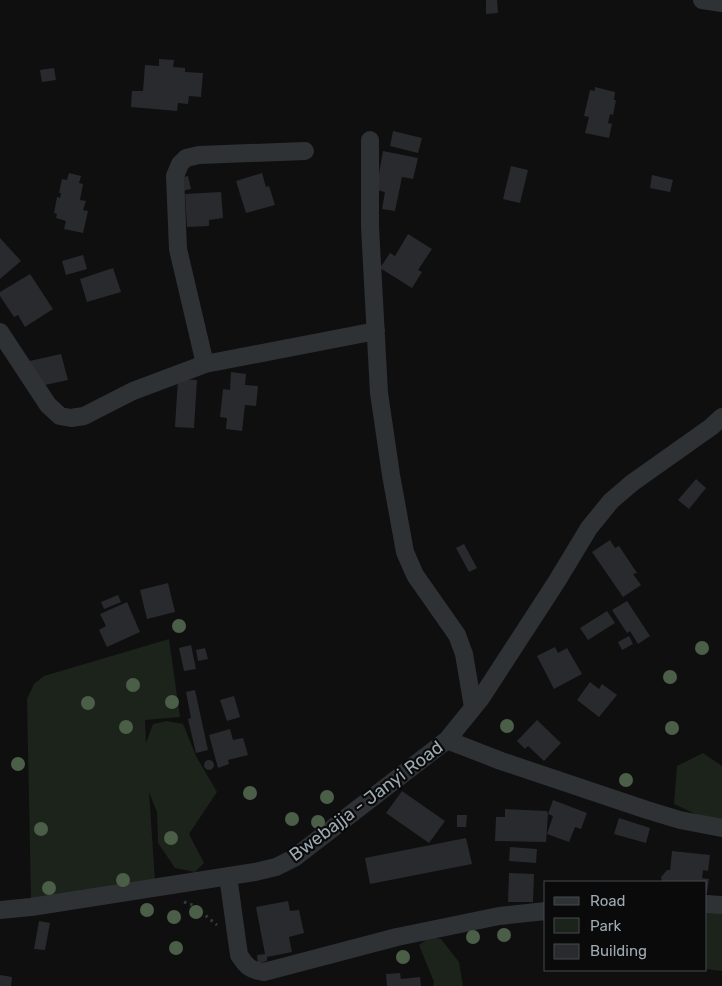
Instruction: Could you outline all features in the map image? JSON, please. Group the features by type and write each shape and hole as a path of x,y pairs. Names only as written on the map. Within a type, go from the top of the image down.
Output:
{"street":[{"path":"702,0 722,3"},
{"path":"370,140 370,227 379,393 391,475 405,552 414,575 457,635 464,654 473,707"},
{"path":"205,364 178,249 175,176 180,164 186,158 199,155 305,151"},
{"path":"0,332 48,405 60,416 71,418 84,416 134,391 205,364 376,331"},
{"path":"447,740 481,698 589,528 611,501 632,483 711,427 722,417"},
{"name":"Bwebajja - Janyi Road","path":"0,910 31,907 255,872 276,867 294,858 447,740 501,761 647,810 680,820 722,828"},
{"path":"228,876 239,955 252,970 264,972 397,937 499,916 544,911"},
{"path":"707,904 722,905"}],"path":[{"path":"179,901 193,905 219,928"}],"green space":[{"path":"169,639 180,717 145,720 146,743 153,724 167,721 183,724 196,756 217,792 189,834 204,863 195,872 175,868 158,843 157,812 149,792 155,881 31,899 27,699 34,684 44,676"},
{"path":"703,753 722,766 722,820 702,817 674,804 677,766"},
{"path":"707,910 722,911 722,971 707,969"},
{"path":"430,937 441,939 459,962 463,986 433,986 434,982 419,945"}],"building":[{"path":"486,0 497,0 498,13 486,14"},
{"path":"159,59 174,60 173,67 185,68 185,72 203,73 201,97 189,96 188,104 178,103 177,111 131,107 132,91 143,91 145,65 159,66"},
{"path":"54,68 56,80 42,82 40,70"},
{"path":"595,87 615,92 614,100 616,100 613,115 610,114 608,123 612,124 609,138 585,133 589,117 584,116 590,90 595,91"},
{"path":"393,131 422,138 418,153 390,146"},
{"path":"383,151 418,158 413,179 402,177 395,211 382,209 385,192 376,190"},
{"path":"511,166 528,170 520,203 503,199"},
{"path":"69,173 81,176 79,183 83,184 80,200 86,201 83,210 88,211 83,233 64,229 66,221 56,218 57,214 54,213 57,197 60,198 61,193 59,193 62,179 67,180"},
{"path":"262,173 266,187 269,186 275,205 246,213 236,181"},
{"path":"652,175 673,180 670,192 650,188"},
{"path":"188,176 191,189 172,193 169,180"},
{"path":"221,192 223,218 209,220 209,226 187,227 185,194"},
{"path":"408,234 432,249 418,270 422,272 412,288 380,268 390,253 395,256"},
{"path":"0,238 21,261 0,279"},
{"path":"83,255 87,269 66,275 62,261"},
{"path":"113,268 121,292 87,302 80,279"},
{"path":"30,274 53,309 25,327 18,315 14,317 0,296 0,292"},
{"path":"61,354 68,380 31,388 25,362"},
{"path":"231,372 246,374 245,385 258,386 256,406 245,405 242,431 226,429 227,418 220,417 223,389 230,390"},
{"path":"178,379 197,380 194,428 175,427"},
{"path":"696,479 706,488 689,509 678,500"},
{"path":"610,540 615,548 619,546 637,573 633,574 641,585 623,597 592,552"},
{"path":"464,544 477,568 469,572 456,548"},
{"path":"168,583 175,612 147,619 140,590"},
{"path":"118,595 121,602 104,609 101,602"},
{"path":"627,601 650,636 638,644 630,631 627,633 612,610"},
{"path":"127,602 140,632 107,647 99,630 106,626 100,614"},
{"path":"607,611 615,623 588,640 580,628"},
{"path":"629,636 633,644 622,650 618,642"},
{"path":"191,645 196,669 184,671 179,648"},
{"path":"555,647 558,653 567,648 582,674 554,689 537,656"},
{"path":"205,648 208,659 198,661 196,650"},
{"path":"590,682 599,689 602,684 617,695 599,717 577,700"},
{"path":"195,690 208,750 196,753 188,719 191,718 186,692"},
{"path":"234,696 240,717 227,721 220,700"},
{"path":"537,720 561,743 544,761 528,746 525,749 517,741"},
{"path":"230,729 233,740 243,738 248,755 228,760 229,764 218,768 209,735"},
{"path":"209,760 214,765 209,770 204,765"},
{"path":"402,791 445,821 429,843 386,813"},
{"path":"553,800 587,813 581,829 575,827 569,842 547,834 553,816 548,814"},
{"path":"505,809 547,811 546,842 495,841 496,817 505,817"},
{"path":"457,815 467,815 466,827 457,827"},
{"path":"619,818 650,828 646,843 614,834"},
{"path":"466,838 472,864 370,884 365,858"},
{"path":"510,847 537,849 536,863 509,861"},
{"path":"672,851 710,855 708,871 703,870 702,878 709,879 707,893 707,881 662,881 661,877 667,870 670,870"},
{"path":"509,873 534,874 533,902 508,902"},
{"path":"288,901 290,911 299,910 304,933 289,937 292,952 267,957 267,961 258,963 257,955 265,954 256,907"},
{"path":"39,921 50,923 45,950 34,949"},
{"path":"400,973 401,979 420,977 421,986 387,986 386,974"},
{"path":"0,975 12,977 11,986 0,986"}]}
